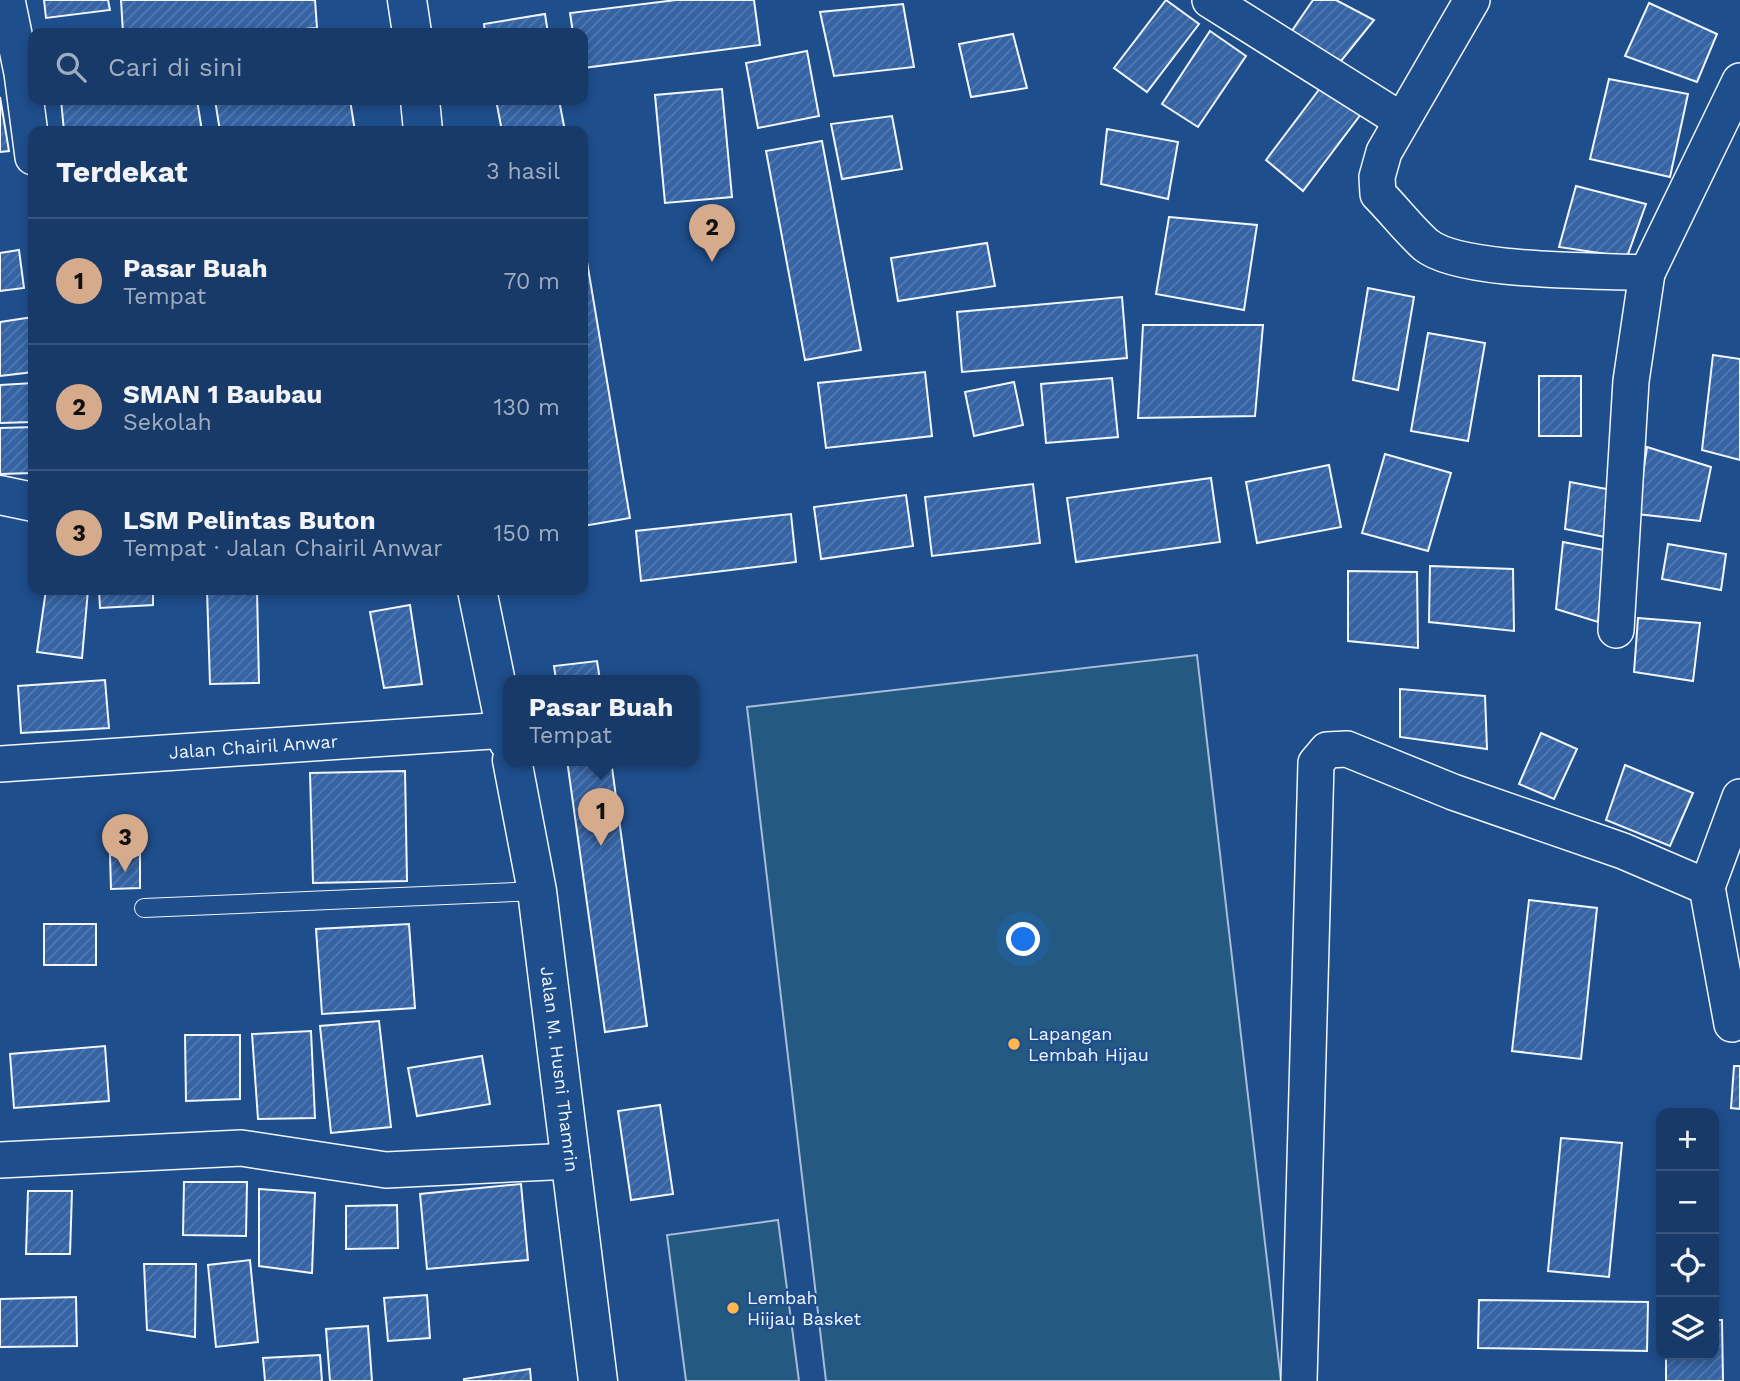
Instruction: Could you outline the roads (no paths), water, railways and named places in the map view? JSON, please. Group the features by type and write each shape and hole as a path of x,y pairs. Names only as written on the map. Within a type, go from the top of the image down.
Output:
{"main road":[{"path":"420,105 423,126"},
{"path":"0,495 28,501"},
{"name":"Jalan M. Husni Thamrin","path":"478,595 503,715"},
{"name":"Jalan M. Husni Thamrin","path":"513,766 537,891 597,1381"}],"street":[{"path":"7,0 28,73"},
{"path":"1210,0 1401,120"},
{"path":"1472,0 1384,152 1376,187 1378,194 1427,245 1442,254 1471,262 1647,273"},
{"path":"1616,630 1631,382 1647,273 1740,81"},
{"path":"30,105 31,126"},
{"name":"Jalan Chairil Anwar","path":"0,764 503,744"},
{"path":"1299,1381 1316,763 1327,750 1347,748 1453,792 1623,851 1707,887"},
{"path":"1732,1024 1707,887 1740,797"},
{"path":"0,1160 241,1148 386,1170 572,1161"}],"lane":[{"path":"144,908 537,891"}],"place":[{"name":"SMAN 1 Baubau","path":"712,262"},
{"name":"Pasar Buah","path":"601,846"},
{"name":"LSM Pelintas Buton","path":"125,872"},
{"name":"Lapangan Lembah Hijau","path":"1014,1044"},
{"name":"Lembah Hiijau Basket","path":"733,1308"}]}
